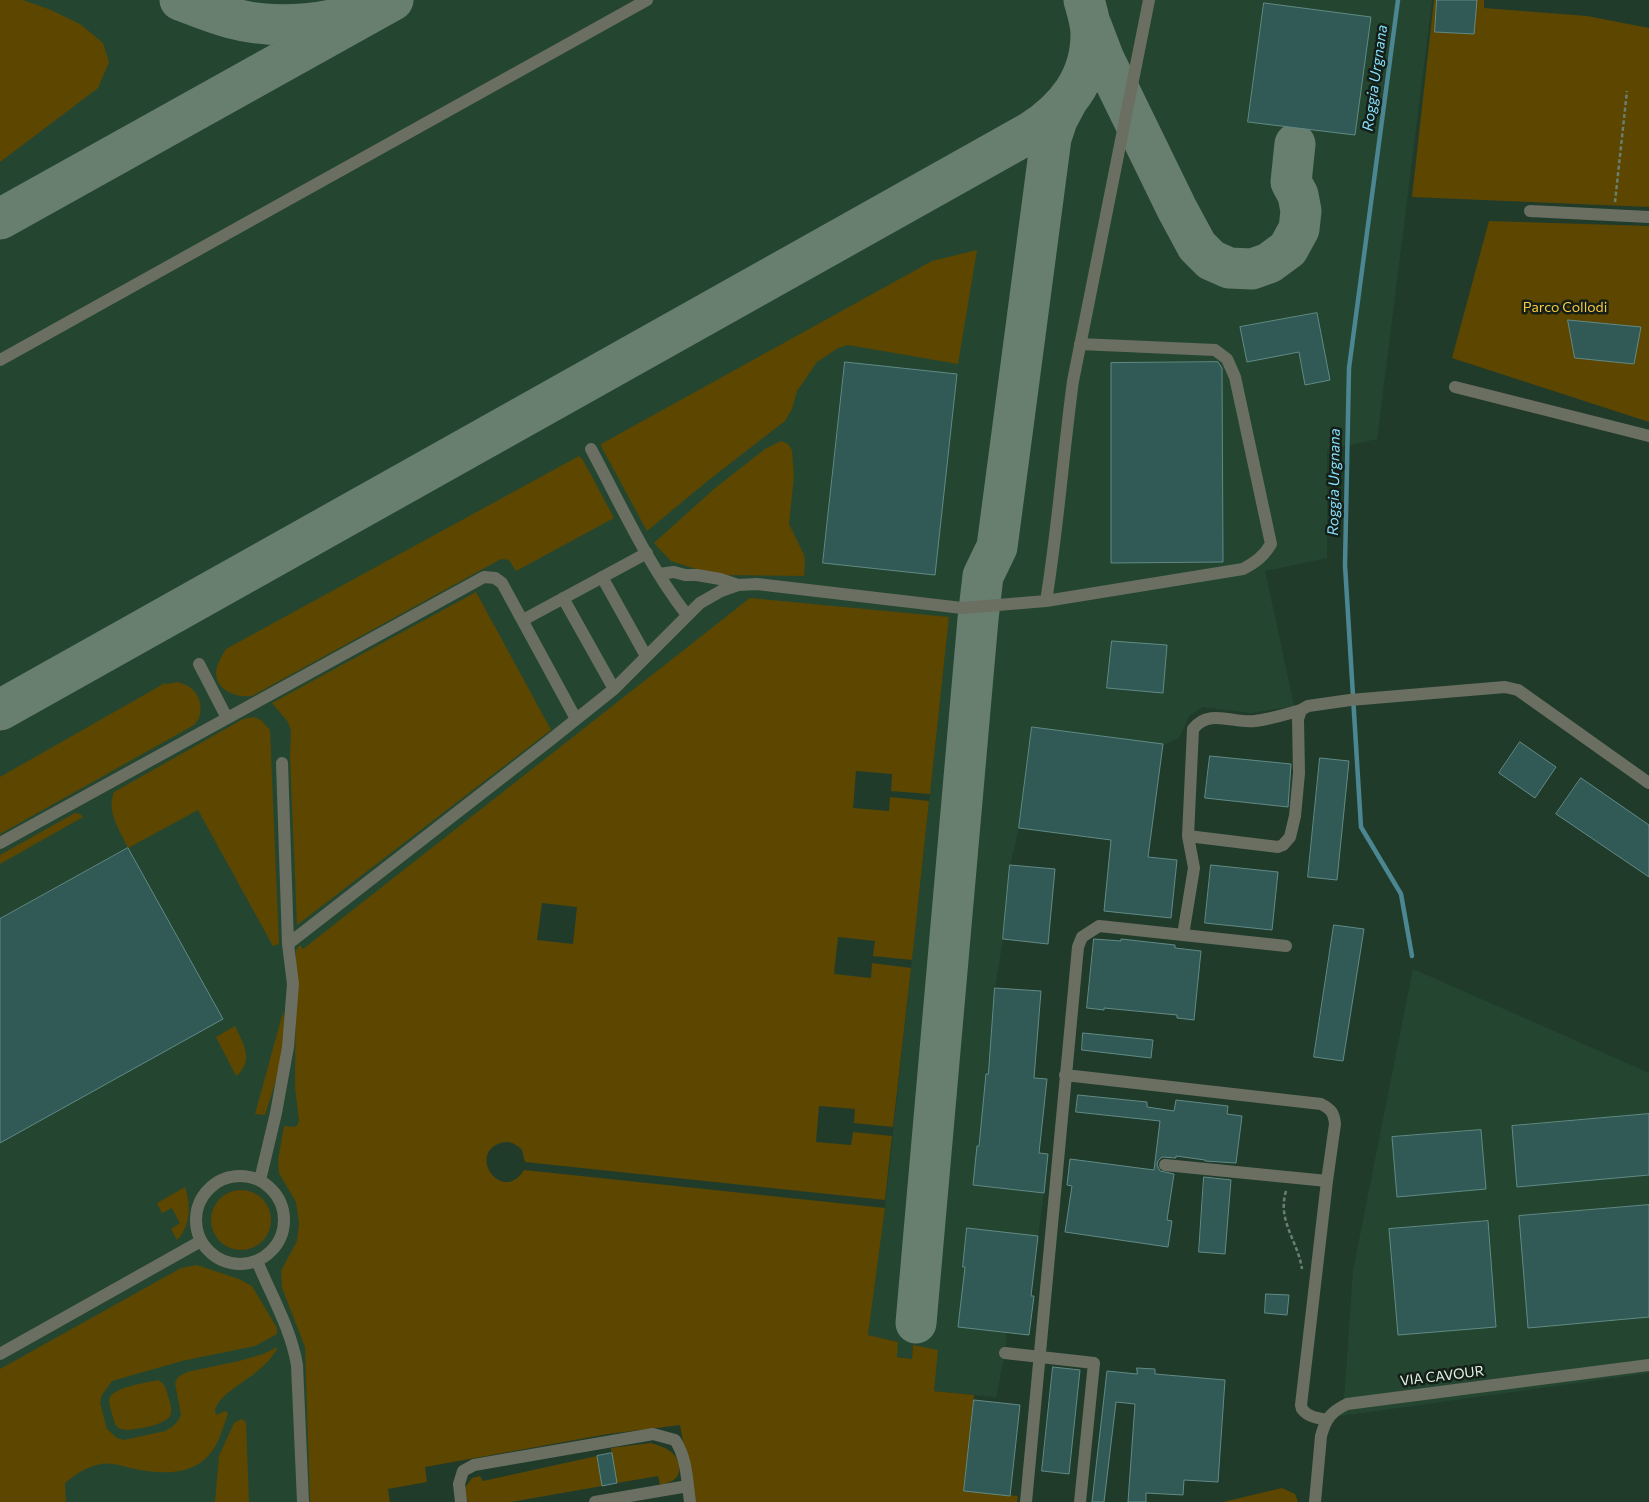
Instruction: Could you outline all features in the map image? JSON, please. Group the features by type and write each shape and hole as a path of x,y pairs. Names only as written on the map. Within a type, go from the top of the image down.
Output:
{"street":[{"path":"0,360 646,0"},
{"path":"1046,601 1056,535 1071,390 1149,0"},
{"path":"1530,211 1649,218"},
{"path":"288,944 614,689 687,615 708,597 738,585 757,584 962,608 1046,601 1243,569 1255,563 1272,544 1235,377 1228,359 1215,350 1080,344"},
{"path":"1455,388 1649,436"},
{"path":"592,449 647,553 672,595 687,615"},
{"path":"523,620 647,553"},
{"path":"660,574 674,572 685,575 697,575 720,579 738,585"},
{"path":"0,843 484,577 495,578 502,583 576,719"},
{"path":"602,577 646,656"},
{"path":"563,598 614,689"},
{"path":"199,664 227,718"},
{"path":"1183,935 1194,868 1188,836 1193,729 1199,722 1214,717 1254,721 1301,710 1308,706 1350,700 1505,687 1518,690 1649,783"},
{"path":"1188,836 1278,847 1287,842 1295,816 1299,773 1298,719 1301,710"},
{"path":"260,1180 276,1113 288,1047 293,984 288,944 282,763"},
{"path":"1026,1502 1065,1075 1078,947 1082,937 1099,926 1286,946"},
{"path":"1065,1075 1321,1104 1330,1108 1334,1115 1335,1124 1301,1405 1302,1409 1309,1416 1327,1420 1322,1436 1315,1502"},
{"path":"1165,1165 1327,1181"},
{"path":"246,1176 260,1180 276,1193 281,1202 284,1222 281,1236 273,1250 257,1261 239,1264 221,1260 206,1248 197,1231 197,1211 200,1202 209,1190 221,1180 246,1176"},
{"path":"0,1354 201,1241"},
{"path":"257,1261 295,1353 303,1502"},
{"path":"1005,1353 1094,1363 1080,1502"},
{"name":"VIA CAVOUR","path":"1327,1420 1334,1411 1347,1404 1649,1365"},
{"path":"461,1502 459,1484 463,1471 474,1465 653,1434 675,1440 681,1449 685,1461 690,1502"},
{"path":"595,1502 688,1486"}],"path":[{"path":"1614,216 1627,91"},
{"path":"1287,1185 1283,1206 1284,1217 1298,1252 1302,1270 1301,1277"}],"shaded area":[{"path":"0,0 1432,0 1377,439 1327,450 1327,558 1265,571 1294,706 1251,713 1203,707 1189,716 1179,738 1163,745 1032,728 1019,828 1010,865 1003,939 995,988 989,1061 973,1184 1044,1193 1038,1236 967,1228 963,1267 1012,1272 1005,1353 996,1397 934,1391 913,1345 912,1359 896,1356 898,1342 868,1335 885,1208 949,617 302,950 321,1502 0,1502"},
{"path":"1413,969 1649,1073 1649,1373 1340,1416 1345,1390 1353,1271"}],"green space":[{"path":"0,0 23,0 51,10 80,24 103,43 109,62 98,88 0,162"},
{"path":"1434,0 1484,0 1484,8 1587,16 1649,28 1649,207 1412,197"},
{"name":"Parco Collodi","path":"1489,221 1649,226 1649,422 1452,358"},
{"path":"977,250 958,364 848,345 838,348 817,362 797,391 792,409 785,421 647,531 601,444 932,261"},
{"path":"781,441 788,444 792,450 794,476 789,524 804,555 804,576 725,575 696,569 671,561 654,543 714,489 765,449"},
{"path":"579,456 583,460 614,518 516,571 509,560 501,559 252,696 240,696 228,692 220,684 216,672 226,649"},
{"path":"476,592 551,730 297,925 290,758 291,731 288,722 272,703"},
{"path":"750,598 949,617 930,794 891,791 892,774 856,771 853,808 889,811 890,797 929,801 912,960 873,956 875,941 838,937 834,974 871,978 872,963 911,968 893,1127 854,1123 855,1109 819,1106 816,1142 851,1145 853,1132 892,1136 885,1200 525,1162 522,1150 510,1142 501,1143 491,1149 487,1157 487,1166 491,1174 498,1180 507,1182 516,1179 524,1170 885,1208 868,1335 898,1342 897,1357 912,1359 913,1345 938,1350 934,1391 974,1395 964,1491 1018,1496 1017,1502 694,1502 680,1425 608,1434 425,1467 427,1482 388,1489 390,1502 310,1502 305,1347 282,1288 281,1271 297,1241 299,1223 296,1202 279,1173 278,1160 284,1126 297,1126 299,1121 295,1088 296,950 300,945 303,949","holes":["542,903 577,907 573,944 537,940"]},
{"path":"178,682 195,692 200,702 199,717 194,725 0,834 0,777 165,683"},
{"path":"254,717 261,720 270,730 279,944 273,946 198,810 128,848 115,821 112,807 114,792 243,719"},
{"path":"75,813 83,817 0,864 0,855"},
{"path":"283,1012 285,1038 277,1077 265,1115 255,1114"},
{"path":"235,1026 246,1052 245,1064 236,1076 216,1037"},
{"path":"185,1187 189,1208 187,1222 177,1240 171,1229 180,1223 172,1208 162,1213 157,1203"},
{"path":"235,1190 247,1190 263,1198 269,1208 271,1220 269,1232 263,1242 247,1250 235,1250 219,1242 211,1226 211,1214 219,1198"},
{"path":"197,1265 239,1279 252,1286 277,1328 277,1334 255,1346 182,1361 112,1381 102,1395 100,1403 107,1429 117,1438 124,1440 165,1431 178,1421 181,1415 175,1383 178,1377 187,1372 263,1354 278,1347 265,1364 226,1394 217,1405 216,1415 225,1411 228,1413 218,1441 209,1455 191,1468 169,1472 146,1471 114,1464 101,1464 81,1471 65,1483 66,1502 0,1502 0,1369 181,1268"},
{"path":"158,1380 167,1391 171,1406 170,1416 162,1422 147,1427 132,1430 119,1428 115,1424 111,1410 109,1401 111,1396 122,1389"},
{"path":"241,1419 246,1422 249,1502 215,1502 219,1456 234,1423"},
{"path":"651,1443 668,1450 676,1458 679,1471 676,1478 660,1485 658,1476 617,1483 611,1448"},
{"path":"597,1456 602,1486 511,1502 469,1502 465,1498 463,1490 472,1478 480,1476 483,1481"},
{"path":"1282,1488 1295,1494 1298,1502 1223,1502"}],"building":[{"path":"1437,0 1477,0 1474,34 1435,32"},
{"path":"1264,3 1371,17 1355,135 1248,122"},
{"path":"1317,313 1330,380 1305,385 1299,352 1247,362 1240,327"},
{"path":"1568,320 1641,327 1634,364 1575,358"},
{"path":"845,362 957,374 935,575 823,563"},
{"path":"1218,362 1222,368 1223,562 1111,563 1111,363"},
{"path":"1112,641 1167,645 1163,693 1107,688"},
{"path":"1032,727 1163,744 1148,857 1177,860 1171,918 1104,911 1111,840 1019,828"},
{"path":"1520,742 1556,767 1535,798 1499,773"},
{"path":"1210,756 1291,764 1288,807 1205,798"},
{"path":"1320,758 1349,761 1337,880 1308,877"},
{"path":"1581,778 1649,825 1649,877 1556,814"},
{"path":"128,848 223,1019 0,1143 0,919"},
{"path":"1010,865 1055,869 1048,944 1003,939"},
{"path":"1211,865 1278,872 1272,930 1205,923"},
{"path":"1334,925 1364,929 1343,1061 1314,1057"},
{"path":"1094,939 1121,941 1121,939 1175,945 1175,948 1201,951 1194,1020 1177,1018 1177,1015 1087,1008"},
{"path":"995,988 1041,991 1034,1078 1047,1079 1039,1153 1048,1154 1044,1193 973,1185 986,1074 988,1074"},
{"path":"1083,1033 1153,1040 1151,1058 1082,1050"},
{"path":"1078,1095 1147,1102 1147,1107 1174,1111 1176,1100 1228,1106 1227,1114 1242,1116 1236,1163 1205,1161 1176,1156 1176,1158 1162,1157 1158,1161 1157,1165 1160,1171 1174,1174 1167,1220 1172,1221 1168,1247 1065,1232 1072,1186 1067,1185 1070,1159 1154,1170 1160,1121 1076,1112"},
{"path":"1649,1114 1649,1175 1517,1187 1512,1126"},
{"path":"1481,1130 1486,1189 1397,1197 1392,1137"},
{"path":"1204,1177 1231,1180 1225,1254 1199,1252"},
{"path":"1649,1205 1649,1317 1528,1328 1519,1216"},
{"path":"1488,1221 1496,1327 1398,1335 1389,1229"},
{"path":"967,1228 1038,1236 1031,1296 1034,1296 1029,1335 958,1327 965,1267 963,1267"},
{"path":"1266,1294 1289,1295 1287,1315 1265,1313"},
{"path":"1053,1367 1080,1370 1069,1474 1042,1471"},
{"path":"1137,1368 1155,1369 1155,1374 1225,1380 1218,1482 1184,1480 1183,1495 1146,1493 1146,1502 1128,1502 1135,1404 1116,1402 1104,1502 1092,1502 1107,1371 1137,1374"},
{"path":"974,1400 1020,1405 1010,1496 964,1491"},
{"path":"612,1453 617,1483 602,1486 597,1456"}],"waterway":[{"name":"Roggia Urgnana","path":"1398,0 1349,368 1345,565 1361,827 1401,894 1412,956"}],"taxiway":[{"path":"180,0 224,16 259,23 288,25 345,17"},
{"path":"0,219 393,0"},
{"path":"0,710 1031,132 1044,123 1065,103 1081,79 1087,65 1091,34 1090,21 1084,0"},
{"path":"1091,25 1104,59 1177,209 1197,246 1211,260 1229,268 1252,269 1269,263 1288,249 1299,229 1301,211 1298,195 1291,182 1295,144"},
{"path":"916,1323 983,576 997,547 1051,138 1057,120 1066,103"}]}
